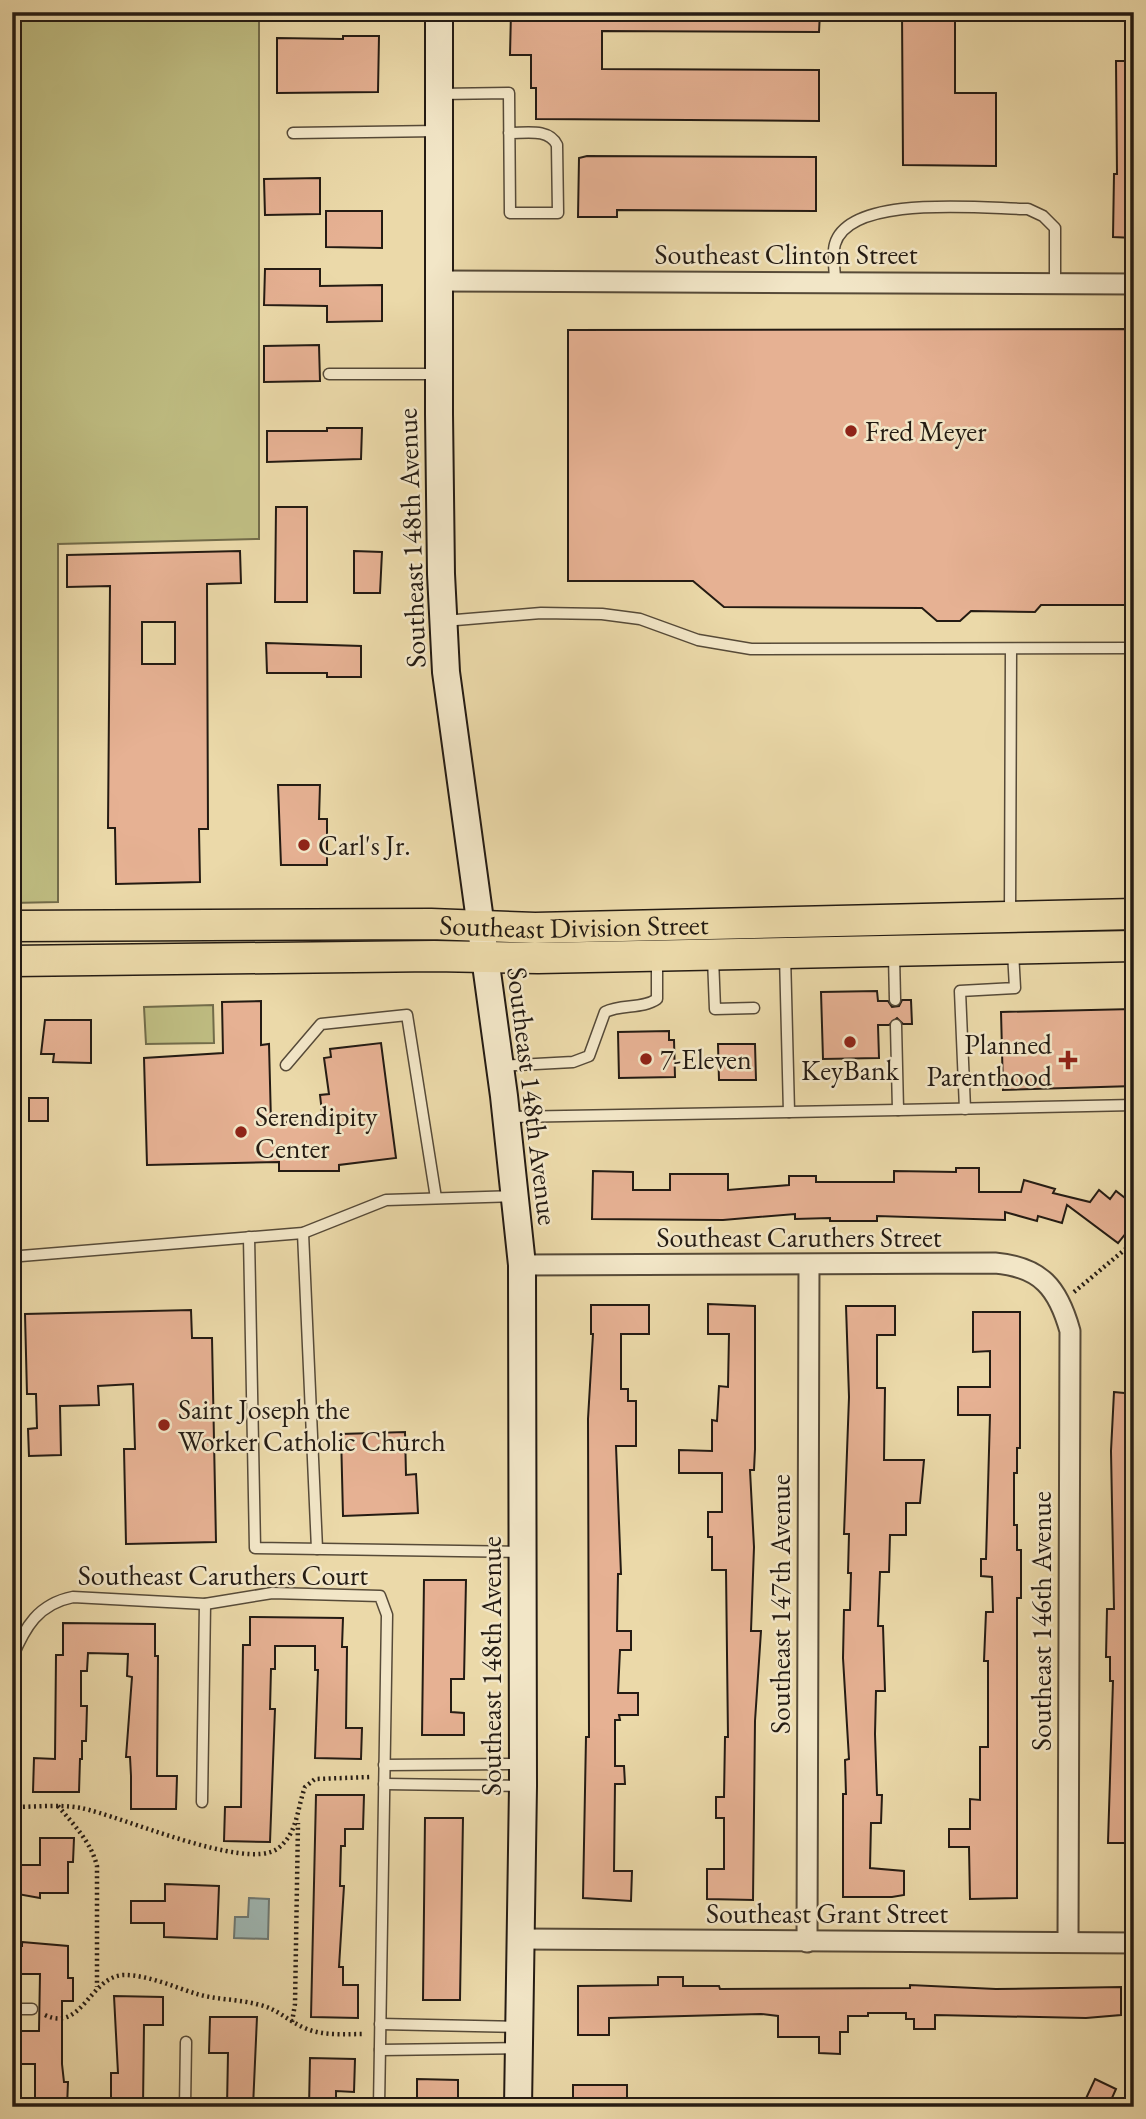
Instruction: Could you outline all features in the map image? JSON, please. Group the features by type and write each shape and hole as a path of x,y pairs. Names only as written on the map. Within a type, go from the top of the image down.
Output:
{"main road":[{"name":"Southeast 148th Avenue","path":"439,12 438,281 443,621 449,704 506,1117 522,1265 523,1775 519,2107"},
{"name":"Southeast Division Street","path":"12,926 549,927 1134,914"},
{"name":"Southeast Division Street","path":"12,961 657,955 1134,946"}],"street":[{"name":"Southeast Clinton Street","path":"438,281 835,281 1134,285"},
{"name":"Southeast Caruthers Street","path":"522,1265 1020,1265 1050,1286 1062,1301"},
{"name":"Southeast 147th Avenue","path":"807,1942 809,1266"},
{"name":"Southeast 146th Avenue","path":"1062,1301 1070,1331 1068,1942"},
{"name":"Southeast Grant Street","path":"521,1939 1134,1943"}],"lane":[{"path":"439,94 509,93 509,133 510,213 558,212 557,145 554,138 544,134 509,133"},
{"path":"293,133 439,131"},
{"path":"835,281 835,243 847,226 864,216 887,209 1028,209 1043,216 1055,228 1055,284"},
{"path":"329,374 439,374"},
{"path":"443,621 541,613 602,614 640,619 698,640 751,649 1134,648"},
{"path":"1010,917 1011,649"},
{"path":"965,1109 960,991 1015,988 1012,948"},
{"path":"893,951 895,1000"},
{"path":"785,953 789,1112"},
{"path":"713,954 715,1009 754,1008"},
{"path":"499,1066 573,1062 589,1056 605,1012 628,1004 651,1003 657,999 657,955"},
{"path":"286,1065 320,1024 407,1015 436,1198"},
{"path":"896,1025 898,1110"},
{"path":"506,1117 1134,1105"},
{"path":"21,1256 303,1233 386,1200 515,1196"},
{"path":"303,1233 317,1549"},
{"path":"249,1237 255,1548 523,1552"},
{"name":"Southeast Caruthers Court","path":"12,1658 30,1620 61,1599 73,1597 205,1604 272,1593 380,1596 387,1615 379,2107"},
{"path":"202,1802 205,1604"},
{"path":"384,1765 523,1775"},
{"path":"384,1784 523,1775"},
{"path":"12,2009 32,2009"},
{"path":"380,2029 519,2037"},
{"path":"380,2050 519,2037"},
{"path":"185,2107 186,2042"}],"path":[{"path":"1062,1301 1134,1242"},
{"path":"57,1806 84,1836 94,1853 97,1867 97,1988"},
{"path":"292,2022 295,2004 298,1822"},
{"path":"32,2009 55,2020 73,2016 97,1988 108,1979 123,1975 151,1980 206,1997 257,2004 277,2010 309,2031 380,2029"}],"shaded area":[{"path":"12,12 259,12 259,539 58,544 58,902 12,903"},
{"path":"213,1005 214,1043 146,1044 144,1007"}],"water":[{"path":"249,1898 269,1899 268,1939 234,1938 235,1917 248,1917"}],"building":[{"path":"511,12 820,12 819,32 602,31 602,69 819,70 819,121 536,119 536,88 531,88 531,55 510,55"},
{"path":"902,12 955,12 955,93 996,93 996,166 903,165"},
{"path":"343,36 379,36 378,92 277,93 277,38 343,39"},
{"path":"1116,61 1134,61 1134,238 1113,237 1114,174 1117,174"},
{"path":"816,157 816,211 617,210 617,217 578,217 579,158"},
{"path":"320,178 320,214 265,215 264,179"},
{"path":"326,211 382,211 382,248 326,247"},
{"path":"265,269 320,269 320,286 382,285 382,321 327,322 327,306 264,305"},
{"name":"Fred Meyer","path":"1134,329 1130,605 1041,605 1035,612 971,611 960,621 937,621 922,608 724,607 693,581 568,581 568,330"},
{"path":"319,345 320,381 264,382 264,346"},
{"path":"327,428 362,428 361,459 267,462 267,431 327,431"},
{"path":"276,507 307,507 307,602 275,602"},
{"path":"240,551 241,583 207,584 208,829 199,829 200,882 116,884 115,828 108,828 110,586 67,587 67,555","holes":["142,622 175,622 175,664 142,664"]},
{"path":"354,551 382,552 380,593 354,593"},
{"path":"266,643 361,646 361,677 327,677 327,673 267,673"},
{"name":"Carl's Jr.","path":"278,785 320,785 319,819 327,819 327,865 281,865"},
{"name":"KeyBank","path":"877,991 878,1001 888,1001 892,1007 899,1006 902,1000 911,1000 912,1024 903,1024 897,1018 889,1025 878,1025 879,1058 823,1059 821,992"},
{"path":"261,1001 261,1045 269,1044 271,1122 323,1121 320,1095 329,1094 324,1058 331,1057 330,1049 381,1043 396,1158 339,1165 339,1171 279,1171 279,1162 147,1165 144,1058 223,1053 222,1002"},
{"name":"Planned Parenthood","path":"1133,1009 1134,1086 1003,1090 1001,1012"},
{"path":"45,1020 91,1020 91,1063 53,1062 54,1054 41,1054"},
{"name":"7-Eleven","path":"669,1031 669,1040 674,1040 675,1077 619,1078 618,1032"},
{"path":"718,1044 755,1044 756,1080 719,1080"},
{"path":"29,1098 48,1098 48,1121 29,1121"},
{"path":"956,1168 979,1168 979,1192 1021,1192 1024,1180 1055,1189 1053,1193 1090,1202 1099,1190 1110,1199 1116,1191 1134,1205 1134,1223 1118,1243 1067,1205 1062,1223 1038,1216 1037,1221 1005,1212 1005,1220 877,1216 877,1221 830,1221 830,1218 795,1219 795,1214 723,1220 592,1219 593,1171 633,1172 633,1190 670,1190 670,1174 728,1174 728,1190 789,1185 789,1176 816,1176 816,1182 894,1182 894,1171 956,1172"},
{"path":"708,1304 755,1306 755,1449 754,1470 750,1470 754,1547 751,1631 761,1631 755,1721 753,1900 707,1899 707,1869 724,1869 724,1818 716,1818 716,1797 724,1797 725,1737 728,1737 726,1570 712,1570 712,1537 708,1537 708,1512 722,1512 722,1473 679,1473 679,1450 712,1451 712,1420 717,1421 719,1386 728,1387 729,1334 708,1334"},
{"path":"591,1305 649,1305 649,1334 621,1334 621,1389 628,1389 628,1401 636,1401 636,1446 616,1446 621,1574 618,1574 617,1631 631,1631 631,1650 620,1650 618,1693 638,1693 638,1715 619,1715 620,1720 615,1720 615,1766 624,1766 625,1784 615,1784 614,1871 632,1871 631,1901 583,1898 586,1737 589,1737 588,1419 593,1334"},
{"path":"846,1306 895,1306 895,1335 877,1335 877,1388 885,1388 884,1460 924,1460 920,1503 906,1503 906,1535 890,1535 889,1572 880,1572 878,1626 883,1626 885,1691 876,1691 875,1734 877,1795 882,1795 881,1823 871,1823 870,1868 904,1871 904,1895 892,1897 843,1897 843,1794 846,1794 845,1760 849,1759 843,1658 844,1610 850,1610 851,1573 848,1573 849,1534 844,1534 849,1397"},
{"name":"Saint Joseph the Worker Catholic Church","path":"191,1310 192,1338 212,1338 216,1542 126,1544 124,1449 135,1449 133,1384 98,1386 99,1405 60,1406 61,1455 29,1456 28,1429 37,1428 36,1394 27,1394 25,1314"},
{"path":"973,1312 1020,1312 1020,1448 1017,1448 1017,1473 1014,1473 1014,1525 1017,1525 1017,1550 1021,1550 1021,1598 1017,1598 1017,1898 970,1899 969,1847 949,1847 949,1829 970,1829 970,1799 980,1800 980,1747 988,1747 988,1661 984,1661 986,1612 993,1612 992,1577 981,1576 981,1559 986,1559 990,1415 958,1415 958,1387 990,1387 990,1351 973,1352"},
{"path":"1114,1392 1134,1394 1134,1843 1108,1843 1113,1681 1110,1681 1110,1657 1106,1657 1107,1609 1114,1609 1111,1451"},
{"path":"405,1432 406,1475 416,1474 418,1513 343,1516 341,1434"},
{"path":"424,1580 466,1580 464,1679 451,1679 451,1712 464,1713 464,1735 422,1735"},
{"path":"250,1617 343,1618 342,1647 347,1647 346,1728 362,1728 361,1759 315,1758 318,1670 315,1670 315,1646 275,1646 275,1669 271,1669 270,1709 275,1709 270,1842 224,1841 225,1807 241,1807 243,1645 250,1645"},
{"path":"63,1623 155,1624 155,1656 158,1656 157,1776 177,1776 176,1809 131,1809 130,1757 126,1757 132,1677 127,1676 128,1654 88,1653 87,1671 81,1671 81,1706 87,1706 86,1741 82,1741 79,1792 33,1792 34,1758 55,1759 56,1655 63,1655"},
{"path":"316,1795 364,1795 363,1829 345,1829 345,1846 341,1846 340,1886 344,1886 339,1967 343,1967 343,1985 358,1985 358,2018 311,2017"},
{"path":"425,1818 463,1818 460,2000 423,2000"},
{"path":"40,1838 74,1838 73,1862 68,1862 68,1893 40,1893 40,1898 12,1893 12,1865 40,1865"},
{"path":"165,1884 219,1886 217,1939 164,1937 164,1923 131,1923 131,1901 165,1901"},
{"path":"22,1942 68,1946 68,1978 73,1978 73,2001 62,2001 62,2064 64,2082 68,2082 67,2107 35,2107 35,2064 16,2064 17,2031 39,2031 40,1974 12,1974 12,1946 22,1946"},
{"path":"658,1977 683,1977 683,1986 719,1986 720,1989 910,1988 910,1985 996,1989 1121,1987 1121,2015 1086,2018 935,2015 935,2029 914,2029 914,2019 906,2019 906,2013 868,2013 868,2016 848,2016 848,2032 840,2032 840,2054 819,2053 819,2037 778,2037 778,2016 761,2014 609,2018 609,2035 578,2035 578,1986 658,1985"},
{"path":"114,1996 163,1997 163,2025 144,2025 143,2107 111,2107 111,2073 118,2073"},
{"path":"210,2017 257,2017 253,2107 227,2107 228,2053 209,2053"},
{"path":"310,2058 355,2059 354,2092 336,2091 336,2107 309,2107"},
{"path":"417,2079 458,2080 458,2105 417,2107"},
{"path":"1095,2079 1116,2089 1108,2107 1082,2107"},
{"path":"573,2085 627,2085 627,2107 573,2107"}],"place":[{"name":"Fred Meyer","path":"851,431"},
{"name":"Carl's Jr.","path":"304,845"},
{"name":"KeyBank","path":"850,1042"},
{"name":"7-Eleven","path":"646,1059"},
{"name":"Planned Parenthood","path":"1068,1060"},
{"name":"Serendipity Center","path":"241,1132"},
{"name":"Saint Joseph the Worker Catholic Church","path":"164,1425"}]}
